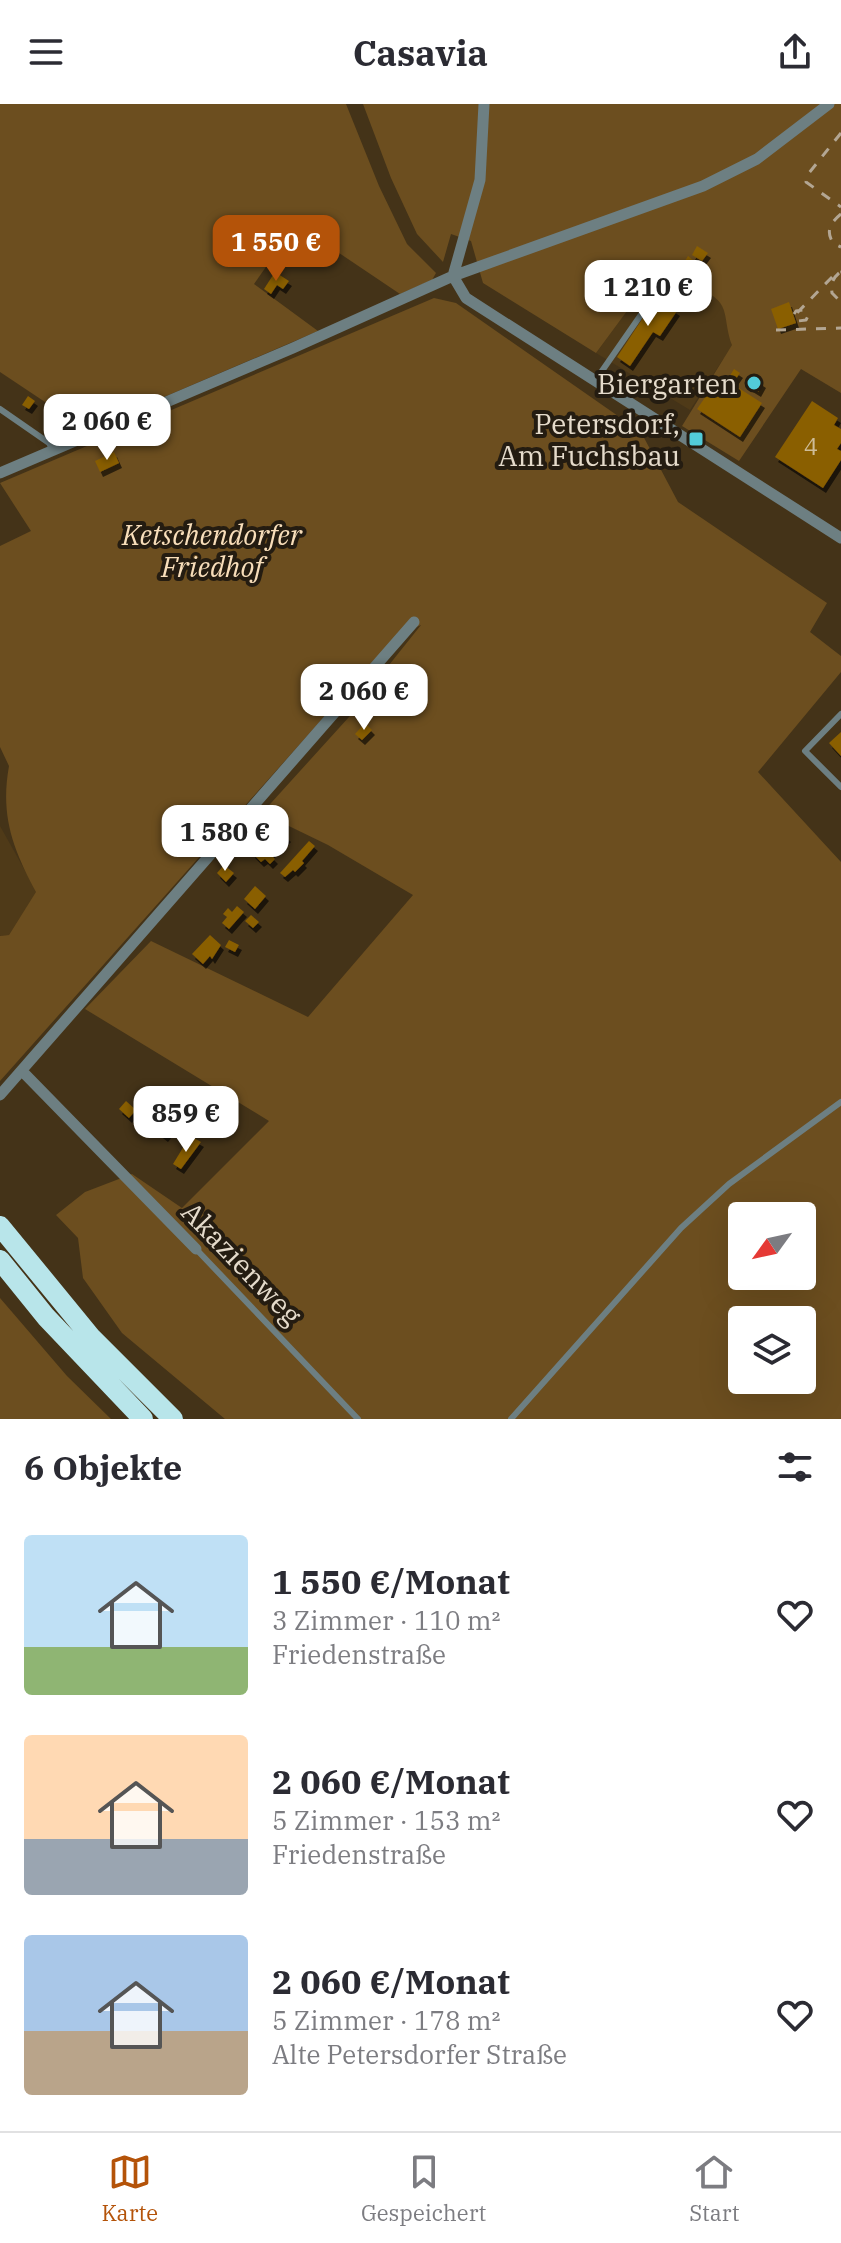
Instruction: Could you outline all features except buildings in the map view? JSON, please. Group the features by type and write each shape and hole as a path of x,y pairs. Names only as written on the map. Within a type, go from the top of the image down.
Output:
{"highway":[{"path":"0,1226 91,1337 173,1419"},
{"path":"0,1260 46,1317 143,1419"}],"street":[{"path":"484,104 480,180 453,276 466,298 841,538"},
{"path":"0,473 453,276 703,186 757,159 829,104"},
{"path":"0,1095 414,622"},
{"name":"Akazienweg","path":"23,1072 196,1249"}],"lane":[{"path":"595,381 663,283 687,279"},
{"path":"0,409 49,443 53,451"},
{"path":"841,714 805,751 841,787"},
{"path":"511,1419 681,1228 729,1184 841,1102"},
{"name":"Akazienweg","path":"196,1249 358,1419"}],"shaded area":[{"path":"696,217 788,260 690,410 596,353"},
{"path":"0,826 37,892 9,935 0,936"}],"green space":[{"path":"0,104 346,104 379,186 407,244 436,273 432,280 400,294 296,224 254,284 318,331 87,430 0,372"},
{"path":"363,104 841,104 841,393 801,369 739,461 682,426 732,345 724,310 715,297 693,286 691,290 684,275 664,261 596,353 483,283 471,241 451,234 443,262 417,234 391,178"},
{"name":"Ketschendorfer Friedhof","path":"434,298 456,303 641,432 678,502 827,603 810,632 841,656 841,672 758,772 841,862 841,1419 225,1419 122,1333 83,1278 78,1238 56,1215 85,1192 132,1174 182,1208 269,1121 85,1009 151,941 308,1017 413,895 328,845 262,813 368,696 373,685 421,625 396,636 0,1081 0,936 9,935 36,892 10,832 6,801 9,766 0,747 0,546 31,531 0,483"},
{"path":"0,1298 67,1376 111,1419 0,1419"}],"railway":[{"path":"841,133 809,173 806,182 841,207"},
{"path":"841,214 829,232 834,244 841,247"},
{"path":"794,314 796,311 803,310 808,316 806,320 798,321 796,314 836,273 841,272"},
{"path":"839,273 833,280 832,293 841,302"},
{"path":"776,330 841,328"}],"place":[{"name":"Biergarten","path":"754,383"},
{"name":"Petersdorf, Am Fuchsbau","path":"696,439"}]}
